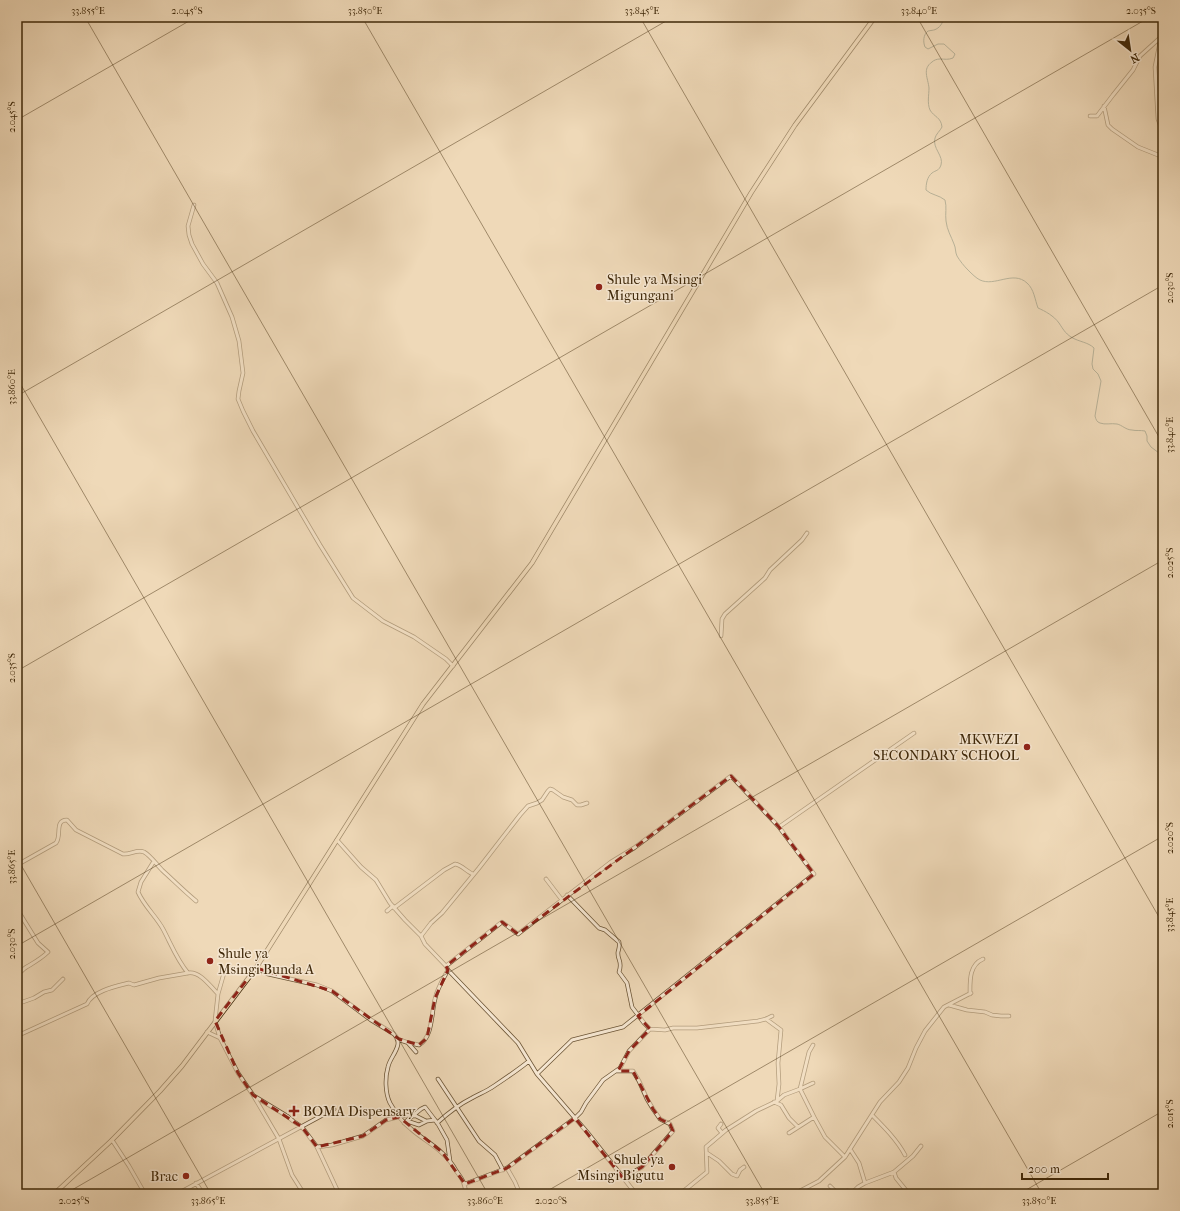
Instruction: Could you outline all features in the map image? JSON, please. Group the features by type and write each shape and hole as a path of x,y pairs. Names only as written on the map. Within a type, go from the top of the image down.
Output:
{"main road":[{"path":"54,1194 112,1140 160,1091 182,1066 256,968 423,704 532,563 751,193 795,125 875,17"}],"street":[{"path":"1163,17 1155,68 1158,119 1163,133"},
{"path":"1090,116 1097,116 1133,70 1140,56 1161,37"},
{"path":"1104,106 1108,125 1112,129 1138,147 1163,157"},
{"path":"194,205 188,226 189,235 192,244 203,264 217,283 232,317 239,341 243,372 238,400 253,431 353,598 384,621 414,637 446,659 453,666"},
{"path":"721,636 722,617 765,578 770,570 802,540 807,533"},
{"path":"779,827 914,733"},
{"path":"446,966 502,922 518,934 611,862 634,848 731,776 779,827 814,874 624,1028 572,1040 537,1074"},
{"path":"422,936 431,923 442,913 528,806 542,800 550,789 563,797 572,800 577,805 587,803"},
{"path":"17,865 56,843 58,840 59,826 61,822 68,820 76,830 82,834 123,854 138,851 144,852 150,856 196,901"},
{"path":"337,840 361,867 376,880 393,907 422,936 425,944 448,970 518,1043 537,1074 575,1118 636,1194"},
{"path":"154,861 141,882 138,892 163,928 178,960 188,973"},
{"path":"387,911 444,870 455,864 460,865 468,872 473,874"},
{"path":"546,880 562,900"},
{"path":"567,895 599,928 605,930 620,942 618,955 621,961 621,967 619,972 627,983 632,1007 638,1016 650,1028 665,1030 673,1028 697,1028 766,1019 772,1016"},
{"path":"17,909 38,942 48,952 38,961 25,968 20,974 17,974"},
{"path":"794,1194 819,1181 845,1157 880,1102 899,1082 908,1068 925,1031 944,1007 970,993 971,972 980,960 983,959"},
{"path":"256,968 268,974 317,984 332,991 371,1020 394,1034 398,1041 396,1050 388,1066 387,1086 390,1102 400,1117 422,1138 442,1152 450,1161 465,1184 466,1194"},
{"path":"397,1039 419,1045 427,1038 435,998 448,970"},
{"path":"17,1036 87,1004 88,1000 97,994 129,983 134,986 159,978 192,972 197,974 218,994"},
{"path":"224,972 218,994 215,1021 220,1038 238,1073 279,1139 292,1175 304,1194"},
{"path":"17,1004 52,990 63,979"},
{"path":"949,1005 967,1010 985,1012 992,1015 1009,1016"},
{"path":"766,1019 781,1030 778,1063 779,1084 776,1101"},
{"path":"465,1184 508,1168 575,1118 581,1112 603,1080 620,1068 629,1051 650,1028"},
{"path":"207,1032 220,1038"},
{"path":"408,1043 416,1052"},
{"path":"813,1046 809,1052 800,1089 825,1137 845,1157"},
{"path":"316,1147 332,1145 363,1136 386,1120 406,1115 426,1121 436,1121 472,1098 495,1086 518,1071 529,1061"},
{"path":"615,1071 633,1071 652,1109 660,1119 670,1124 673,1131 642,1167 624,1178"},
{"path":"438,1079 462,1118 469,1125 479,1141 495,1155 503,1170"},
{"path":"680,1194 707,1172 706,1147 722,1133 784,1095 813,1083"},
{"path":"253,1095 302,1127 316,1147 339,1194"},
{"path":"776,1101 789,1118 798,1126"},
{"path":"406,1122 421,1108 425,1107 436,1121 447,1140 450,1161"},
{"path":"178,1194 334,1109"},
{"path":"872,1115 892,1136 905,1155"},
{"path":"789,1133 814,1117"},
{"path":"406,1122 419,1125 426,1121"},
{"path":"721,1124 718,1128 722,1133"},
{"path":"112,1140 145,1194"},
{"path":"830,1186 838,1194 847,1191 853,1192 858,1186 894,1172 913,1156 921,1146"},
{"path":"850,1149 859,1163 865,1183"},
{"path":"707,1153 719,1161 732,1174 737,1176 740,1170 744,1167"},
{"path":"508,1168 520,1194"},
{"path":"894,1172 896,1178 909,1194"},
{"path":"196,1183 203,1194"},
{"path":"1117,1194 1163,1191"}],"highlighted area":[{"path":"731,776 779,827 814,874 638,1016 650,1029 629,1051 618,1071 633,1071 653,1109 660,1119 670,1124 673,1131 642,1167 623,1178 575,1118 507,1168 465,1184 442,1152 399,1117 386,1120 363,1136 317,1147 302,1127 253,1095 238,1073 215,1021 256,968 332,991 399,1039 419,1045 427,1038 435,998 448,970 446,966 502,922 518,934"}],"waterway":[{"path":"944,17 940,27 928,31 925,34 924,39 925,47 928,49 938,44 944,44 955,54 951,59 939,59 934,61 929,65 926,71 929,88 929,107 939,119 942,127 936,137 935,142 936,149 941,158 941,165 929,176 926,190 945,200 948,230 955,246 957,256 974,276 980,280 992,282 1010,278 1022,279 1033,291 1038,308 1055,318 1071,337 1089,344 1094,348 1092,364 1093,369 1098,374 1101,381 1095,416 1097,421 1102,424 1121,425 1130,430 1145,431 1147,441 1151,447 1163,456"}],"place":[{"name":"Shule ya Msingi Migungani","path":"599,287"},
{"name":"MKWEZI SECONDARY SCHOOL","path":"1027,747"},
{"name":"Shule ya Msingi Bunda A","path":"210,961"},
{"name":"BOMA Dispensary","path":"294,1111"},
{"name":"Shule ya Msingi Bigutu","path":"672,1167"},
{"name":"Brac","path":"186,1176"}]}
